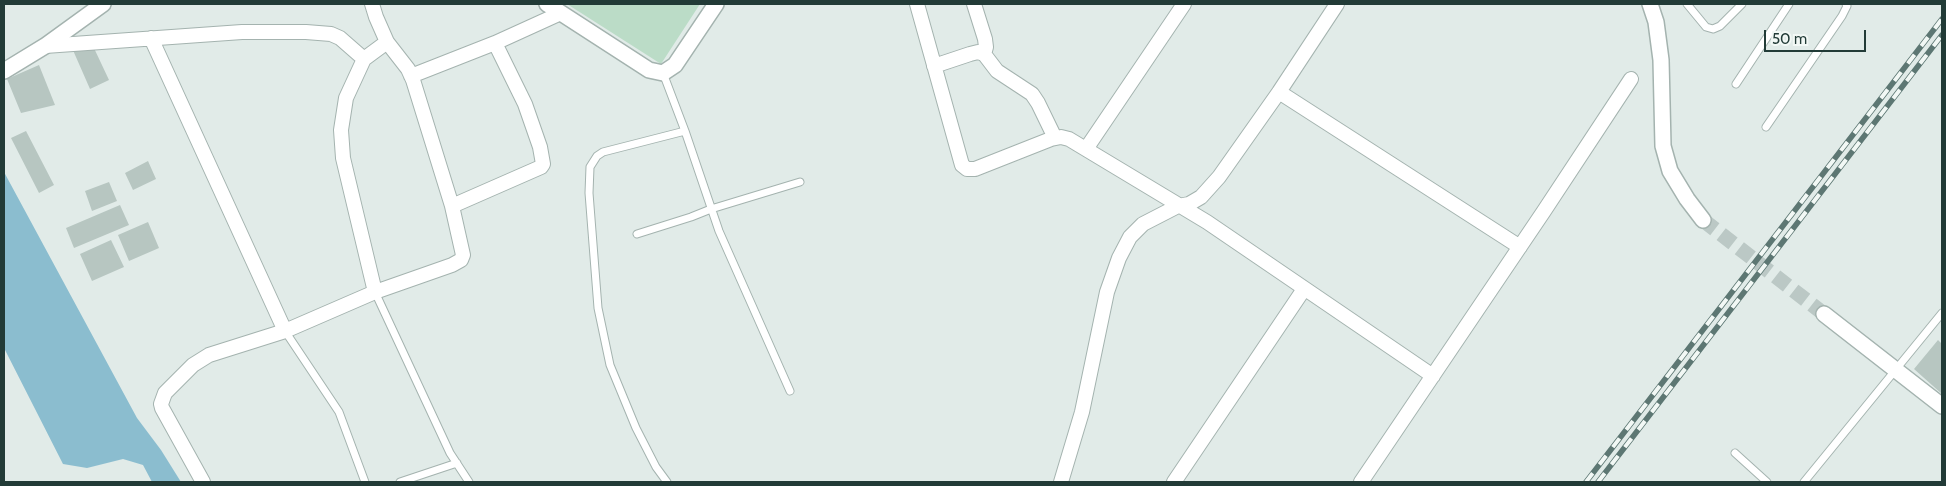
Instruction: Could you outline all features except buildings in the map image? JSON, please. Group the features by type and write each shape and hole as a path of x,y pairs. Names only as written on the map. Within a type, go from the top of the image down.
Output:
{"street":[{"path":"4,71 45,46 102,4"},
{"path":"203,482 161,404 165,393 193,365 209,355 285,331 375,292 452,266 463,255 452,206 411,76 388,42 372,4"},
{"path":"547,4 649,70 663,73 675,65 716,4"},
{"path":"917,4 962,165 968,169 975,169 1055,138 1069,139 1207,222 1433,376"},
{"path":"974,4 985,39 986,47 984,54"},
{"path":"1086,149 1184,4"},
{"path":"1061,482 1082,412 1106,292 1119,258 1130,237 1143,224 1178,206 1189,204 1201,197 1219,177 1279,92 1337,4"},
{"path":"1650,4 1656,22 1661,60 1663,146 1670,171 1687,200 1703,220"},
{"path":"411,76 495,43 561,12"},
{"path":"45,46 242,32 314,32 331,34 340,38 364,59"},
{"path":"151,38 285,331"},
{"path":"375,292 343,158 341,130 346,98 364,59 388,42"},
{"path":"452,206 541,167 543,164 540,147 525,104 495,43"},
{"path":"934,66 978,52 984,54 997,70 1032,94 1055,138"},
{"path":"1361,482 1631,79"},
{"path":"1279,92 1520,247"},
{"path":"1174,482 1304,289"},
{"path":"1824,314 1896,368 1942,406"}],"lane":[{"path":"1688,4 1706,27 1713,28 1720,26 1741,4"},
{"path":"1736,84 1789,4"},
{"path":"1766,127 1847,4"},
{"path":"663,73 711,208 790,391"},
{"path":"667,482 656,467 636,428 610,365 598,308 589,193 590,167 597,156 603,152 685,131"},
{"path":"637,234 692,217 711,208 800,182"},
{"path":"375,292 450,453 469,482"},
{"path":"1804,482 1942,313"},
{"path":"285,331 339,412 365,482"},
{"path":"1735,454 1767,482"},
{"path":"400,482 457,463"}],"green space":[{"path":"567,4 700,4 661,64"}],"water":[{"path":"4,172 137,418 161,450 181,482 152,482 143,465 123,459 87,468 63,464 4,348"}],"tunnel":[{"path":"1703,220 1824,314"}],"railway":[{"path":"1586,482 1942,19"},
{"path":"1598,482 1942,35"}]}
